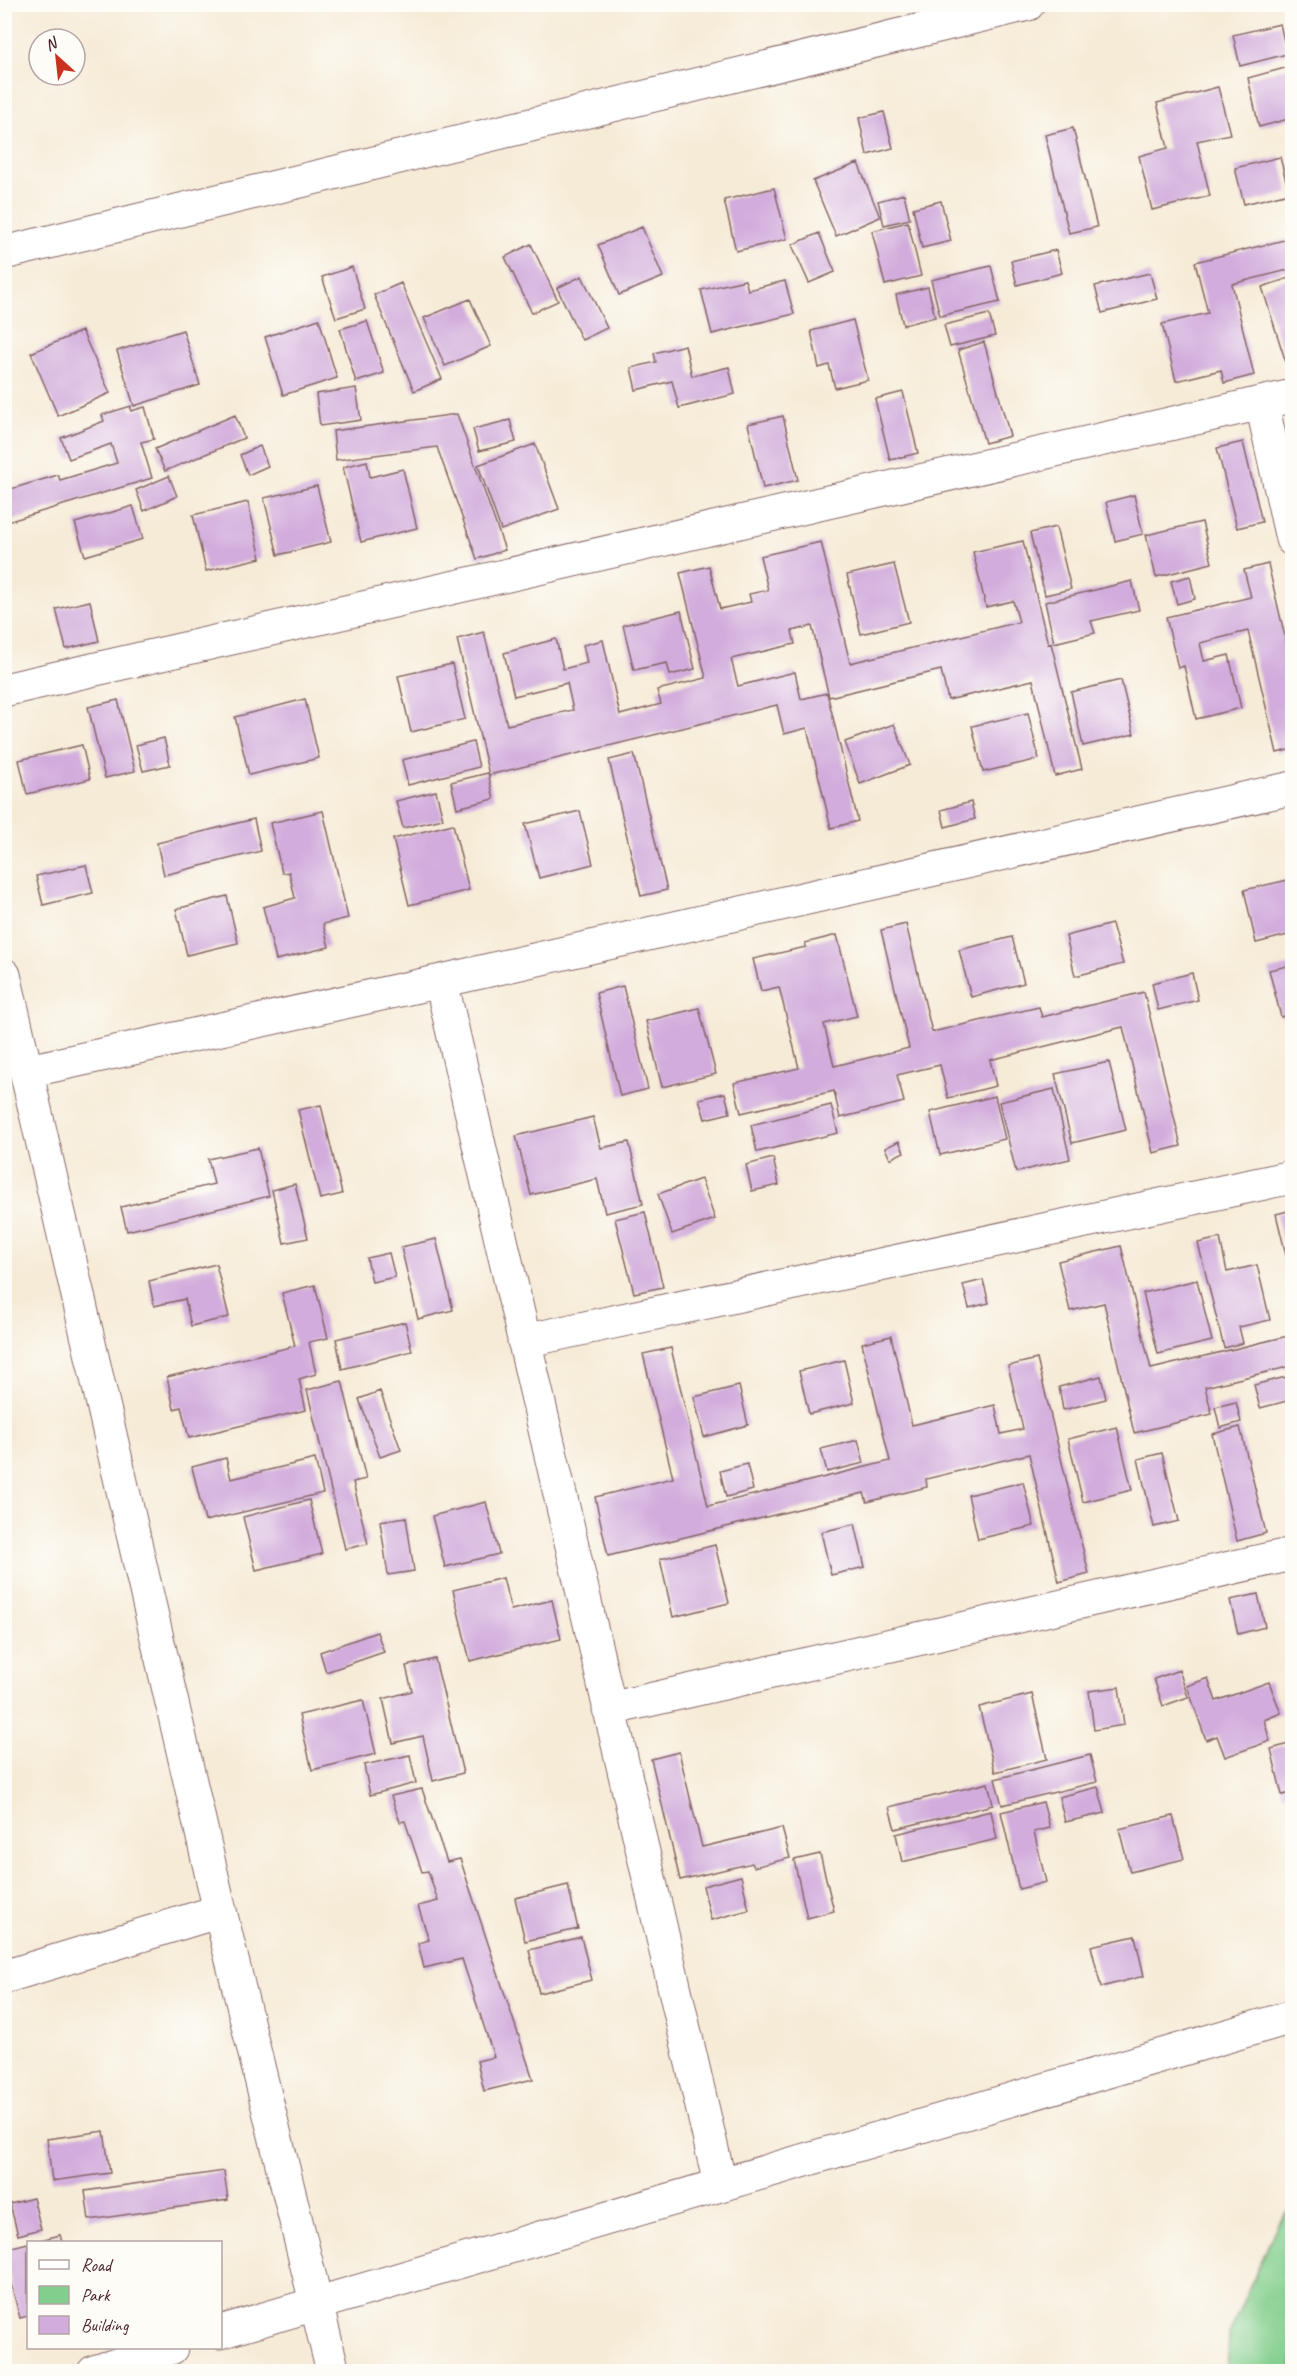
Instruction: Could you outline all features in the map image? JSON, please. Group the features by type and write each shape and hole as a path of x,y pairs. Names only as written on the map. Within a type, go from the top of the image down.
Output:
{"street":[{"path":"4,253 1028,4"},
{"path":"4,690 1277,400 1293,539"},
{"path":"28,1071 441,981 1293,788"},
{"path":"4,975 220,1911 333,2372"},
{"path":"441,981 720,2184"},
{"path":"524,1341 1293,1177"},
{"path":"609,1709 1293,1554"},
{"path":"4,1977 220,1911"},
{"path":"222,2331 1293,2017"},
{"path":"94,2372 168,2349"}],"green space":[{"path":"1292,2208 1292,2371 1227,2371 1229,2334 1277,2225"}],"building":[{"path":"1280,24 1287,54 1240,66 1233,35"},
{"path":"1292,66 1292,118 1259,127 1248,78"},
{"path":"1218,87 1230,134 1197,141 1210,196 1152,210 1139,156 1168,148 1157,103"},
{"path":"884,112 893,148 867,155 859,118"},
{"path":"1073,128 1097,227 1069,233 1045,135"},
{"path":"1280,157 1289,193 1244,204 1235,168"},
{"path":"858,163 880,217 836,236 813,181"},
{"path":"774,188 787,239 736,251 724,200"},
{"path":"904,194 910,219 884,225 878,201"},
{"path":"941,201 951,241 922,248 913,208"},
{"path":"908,222 921,276 885,285 872,231"},
{"path":"642,227 663,277 619,295 598,245"},
{"path":"819,233 835,272 809,283 792,245"},
{"path":"1292,238 1292,269 1232,284 1254,375 1224,383 1221,370 1176,381 1162,324 1208,313 1195,262"},
{"path":"531,244 558,301 532,313 505,257"},
{"path":"1056,250 1062,273 1017,285 1011,261"},
{"path":"991,266 1000,302 940,316 931,280"},
{"path":"352,267 365,309 336,318 322,277"},
{"path":"1150,273 1157,299 1102,313 1095,286"},
{"path":"582,276 607,328 582,340 557,288"},
{"path":"1292,277 1292,364 1287,366 1262,287"},
{"path":"745,280 748,290 785,281 794,314 712,334 701,290"},
{"path":"401,283 442,379 414,391 374,295"},
{"path":"928,287 935,317 903,325 896,295"},
{"path":"470,299 491,346 445,366 424,318"},
{"path":"989,314 995,336 950,347 944,325"},
{"path":"319,319 337,378 283,395 265,337"},
{"path":"853,320 868,380 835,388 829,365 819,368 811,331"},
{"path":"367,321 384,373 356,382 340,329"},
{"path":"183,330 200,385 134,406 117,351"},
{"path":"82,331 110,393 58,416 31,353"},
{"path":"984,342 1010,436 985,443 958,350"},
{"path":"685,345 692,376 729,367 735,394 679,408 672,381 636,390 631,368 656,362 654,353"},
{"path":"356,388 361,420 320,426 316,394"},
{"path":"903,392 918,453 890,460 875,399"},
{"path":"131,406 131,411 145,407 154,439 141,442 152,478 4,523 4,491 58,475 60,480 117,463 111,444 69,459 61,438 104,421 102,415"},
{"path":"457,414 505,550 477,559 437,447 336,460 333,431"},
{"path":"235,415 244,438 165,471 155,449"},
{"path":"783,416 798,480 763,488 748,424"},
{"path":"510,420 516,442 479,451 473,429"},
{"path":"1243,442 1262,522 1237,528 1217,448"},
{"path":"535,444 559,509 501,530 478,465"},
{"path":"260,446 268,466 248,475 240,455"},
{"path":"367,461 370,477 403,469 417,528 361,542 343,467"},
{"path":"169,476 177,496 144,511 136,490"},
{"path":"317,486 331,542 278,555 264,498"},
{"path":"1134,495 1143,534 1115,541 1106,502"},
{"path":"248,502 261,558 206,571 193,515"},
{"path":"133,506 143,539 85,556 75,523"},
{"path":"1202,522 1212,563 1156,577 1146,535"},
{"path":"1056,527 1071,589 1045,595 1030,533"},
{"path":"1023,541 1082,769 1055,776 1033,680 948,700 941,670 829,697 812,626 792,631 795,644 731,659 738,686 795,672 801,699 827,693 858,821 831,828 807,728 784,734 777,705 489,775 457,639 484,632 507,725 573,710 567,683 514,696 504,653 556,639 563,669 587,663 583,645 603,640 620,715 661,704 657,690 706,678 680,573 709,566 720,609 751,602 749,594 768,590 760,556 821,542 850,663 1019,622 1013,601 986,607 973,552"},
{"path":"894,564 909,622 861,634 847,575"},
{"path":"1268,564 1292,667 1292,749 1277,753 1248,631 1200,643 1204,661 1229,655 1241,708 1196,719 1184,666 1178,668 1166,617 1251,597 1244,570"},
{"path":"1190,576 1195,599 1177,604 1171,581"},
{"path":"1132,581 1139,610 1091,621 1095,633 1054,643 1045,602"},
{"path":"90,601 99,641 66,649 56,609"},
{"path":"681,611 695,669 670,675 667,663 634,670 623,625"},
{"path":"452,664 465,719 411,732 398,676"},
{"path":"1121,680 1134,734 1083,746 1071,692"},
{"path":"305,699 319,758 249,775 235,717"},
{"path":"118,700 135,771 105,778 88,707"},
{"path":"1028,713 1039,759 983,772 972,726"},
{"path":"894,724 910,765 860,784 845,742"},
{"path":"164,738 170,765 143,771 136,745"},
{"path":"473,742 479,767 408,785 402,760"},
{"path":"82,745 90,779 27,794 19,760"},
{"path":"634,754 667,890 641,896 609,760"},
{"path":"488,773 494,799 457,808 451,782"},
{"path":"436,791 443,819 403,828 396,801"},
{"path":"971,802 975,819 945,827 941,810"},
{"path":"323,811 348,918 323,924 329,947 276,960 263,907 295,898 289,872 282,873 270,823"},
{"path":"580,811 593,864 539,878 525,824"},
{"path":"254,819 261,851 164,875 157,843"},
{"path":"453,824 469,890 409,905 393,839"},
{"path":"86,865 93,893 43,905 36,876"},
{"path":"1292,879 1292,934 1256,943 1244,890"},
{"path":"227,896 238,943 187,955 176,909"},
{"path":"906,924 932,1032 1039,1007 1042,1017 1144,992 1181,1146 1153,1153 1123,1027 990,1060 996,1086 948,1098 940,1065 897,1075 904,1102 840,1118 834,1091 741,1113 734,1083 799,1068 779,987 761,991 753,959 806,947 805,943 837,935 857,1016 824,1024 834,1066 909,1048 881,930"},
{"path":"1112,924 1123,964 1075,976 1066,936"},
{"path":"1012,937 1024,983 971,997 959,950"},
{"path":"1292,965 1292,1014 1281,1017 1269,970"},
{"path":"1192,973 1198,1000 1158,1010 1152,983"},
{"path":"623,986 648,1089 620,1096 596,993"},
{"path":"699,1008 716,1074 662,1087 646,1021"},
{"path":"1109,1062 1126,1130 1072,1143 1055,1074"},
{"path":"1054,1089 1070,1159 1016,1172 999,1102"},
{"path":"725,1093 730,1113 705,1119 699,1099"},
{"path":"995,1096 1005,1139 940,1155 930,1112"},
{"path":"321,1105 342,1194 320,1199 298,1110"},
{"path":"831,1105 838,1133 757,1152 751,1125"},
{"path":"593,1117 601,1148 629,1142 643,1204 605,1213 597,1179 531,1195 516,1136"},
{"path":"899,1141 904,1152 890,1159 885,1148"},
{"path":"258,1148 269,1196 127,1231 121,1207 214,1184 208,1159"},
{"path":"773,1158 779,1185 752,1191 746,1165"},
{"path":"701,1179 715,1219 672,1234 658,1194"},
{"path":"295,1184 308,1238 284,1243 272,1190"},
{"path":"1292,1210 1292,1280 1276,1214"},
{"path":"645,1212 663,1287 634,1293 615,1219"},
{"path":"1220,1238 1227,1272 1257,1265 1270,1320 1239,1327 1243,1343 1224,1348 1198,1243"},
{"path":"436,1239 453,1310 418,1319 401,1247"},
{"path":"1121,1246 1151,1369 1292,1335 1292,1366 1205,1387 1212,1414 1134,1433 1104,1303 1070,1311 1058,1261"},
{"path":"389,1253 395,1277 372,1282 367,1258"},
{"path":"216,1264 229,1317 191,1326 185,1299 154,1306 149,1281"},
{"path":"983,1280 989,1303 969,1308 963,1285"},
{"path":"1197,1280 1212,1341 1158,1354 1143,1293"},
{"path":"315,1285 328,1338 309,1342 316,1374 299,1379 306,1410 189,1438 181,1407 174,1409 167,1377 295,1346 282,1293"},
{"path":"405,1322 412,1351 342,1369 336,1339"},
{"path":"891,1336 912,1425 995,1405 1001,1434 1023,1429 1008,1366 1037,1359 1089,1574 1059,1582 1029,1454 926,1479 927,1487 867,1502 864,1493 608,1556 595,1497 673,1478 643,1354 671,1348 708,1506 890,1461 862,1343"},
{"path":"844,1360 854,1403 809,1414 799,1371"},
{"path":"1101,1376 1106,1399 1063,1410 1059,1387"},
{"path":"1286,1377 1291,1400 1260,1408 1254,1385"},
{"path":"342,1381 366,1479 353,1482 368,1544 345,1549 307,1390"},
{"path":"739,1386 748,1425 704,1437 694,1397"},
{"path":"380,1391 401,1450 380,1457 359,1399"},
{"path":"1236,1402 1241,1422 1220,1428 1215,1407"},
{"path":"1117,1427 1132,1490 1083,1502 1068,1439"},
{"path":"1240,1427 1266,1533 1237,1541 1212,1434"},
{"path":"858,1440 864,1463 827,1472 821,1449"},
{"path":"1162,1453 1179,1521 1154,1527 1138,1459"},
{"path":"226,1458 231,1479 315,1459 323,1493 205,1521 192,1467"},
{"path":"747,1464 753,1490 726,1497 720,1471"},
{"path":"1023,1482 1034,1526 978,1539 968,1495"},
{"path":"309,1500 322,1554 256,1570 243,1517"},
{"path":"486,1502 499,1554 445,1567 432,1516"},
{"path":"406,1517 414,1571 388,1575 380,1521"},
{"path":"855,1524 865,1567 831,1575 821,1532"},
{"path":"715,1545 729,1603 673,1617 660,1559"},
{"path":"503,1578 511,1610 552,1600 561,1639 470,1661 453,1590"},
{"path":"1258,1594 1265,1627 1238,1634 1230,1600"},
{"path":"377,1632 384,1652 326,1672 320,1652"},
{"path":"435,1659 463,1773 433,1781 423,1736 393,1743 383,1699 412,1691 406,1666"},
{"path":"1179,1670 1188,1697 1163,1706 1154,1679"},
{"path":"1208,1678 1216,1701 1269,1682 1281,1713 1264,1720 1270,1741 1225,1757 1217,1736 1206,1740 1187,1686"},
{"path":"1119,1687 1124,1725 1094,1730 1089,1691"},
{"path":"1032,1694 1047,1759 995,1772 979,1707"},
{"path":"363,1700 376,1754 312,1770 299,1715"},
{"path":"1292,1743 1292,1793 1282,1795 1271,1749"},
{"path":"679,1752 702,1847 782,1828 790,1858 754,1867 752,1863 680,1880 651,1759"},
{"path":"410,1755 416,1783 370,1795 364,1765"},
{"path":"1090,1755 1097,1782 1002,1805 995,1779"},
{"path":"988,1783 993,1805 895,1829 889,1807"},
{"path":"1098,1787 1105,1813 1065,1822 1059,1797"},
{"path":"422,1789 447,1862 460,1859 533,2079 484,2091 477,2061 494,2057 462,1959 424,1968 418,1943 429,1940 418,1906 438,1901 428,1871 422,1872 405,1821 400,1822 391,1796"},
{"path":"1043,1802 1050,1828 1034,1832 1046,1882 1019,1889 1001,1812"},
{"path":"991,1811 997,1839 902,1862 896,1834"},
{"path":"1173,1816 1184,1859 1130,1872 1119,1829"},
{"path":"820,1854 834,1911 807,1918 794,1860"},
{"path":"741,1876 749,1910 711,1920 703,1886"},
{"path":"568,1885 578,1929 525,1941 515,1898"},
{"path":"1135,1936 1144,1976 1101,1987 1091,1946"},
{"path":"581,1937 592,1980 539,1993 529,1950"},
{"path":"104,2131 110,2173 52,2181 47,2139"},
{"path":"224,2171 228,2200 89,2220 85,2191"},
{"path":"33,2198 41,2229 18,2235 10,2204"},
{"path":"60,2235 62,2241 37,2241"},
{"path":"27,2243 27,2316 20,2318 4,2257 4,2249"}]}
